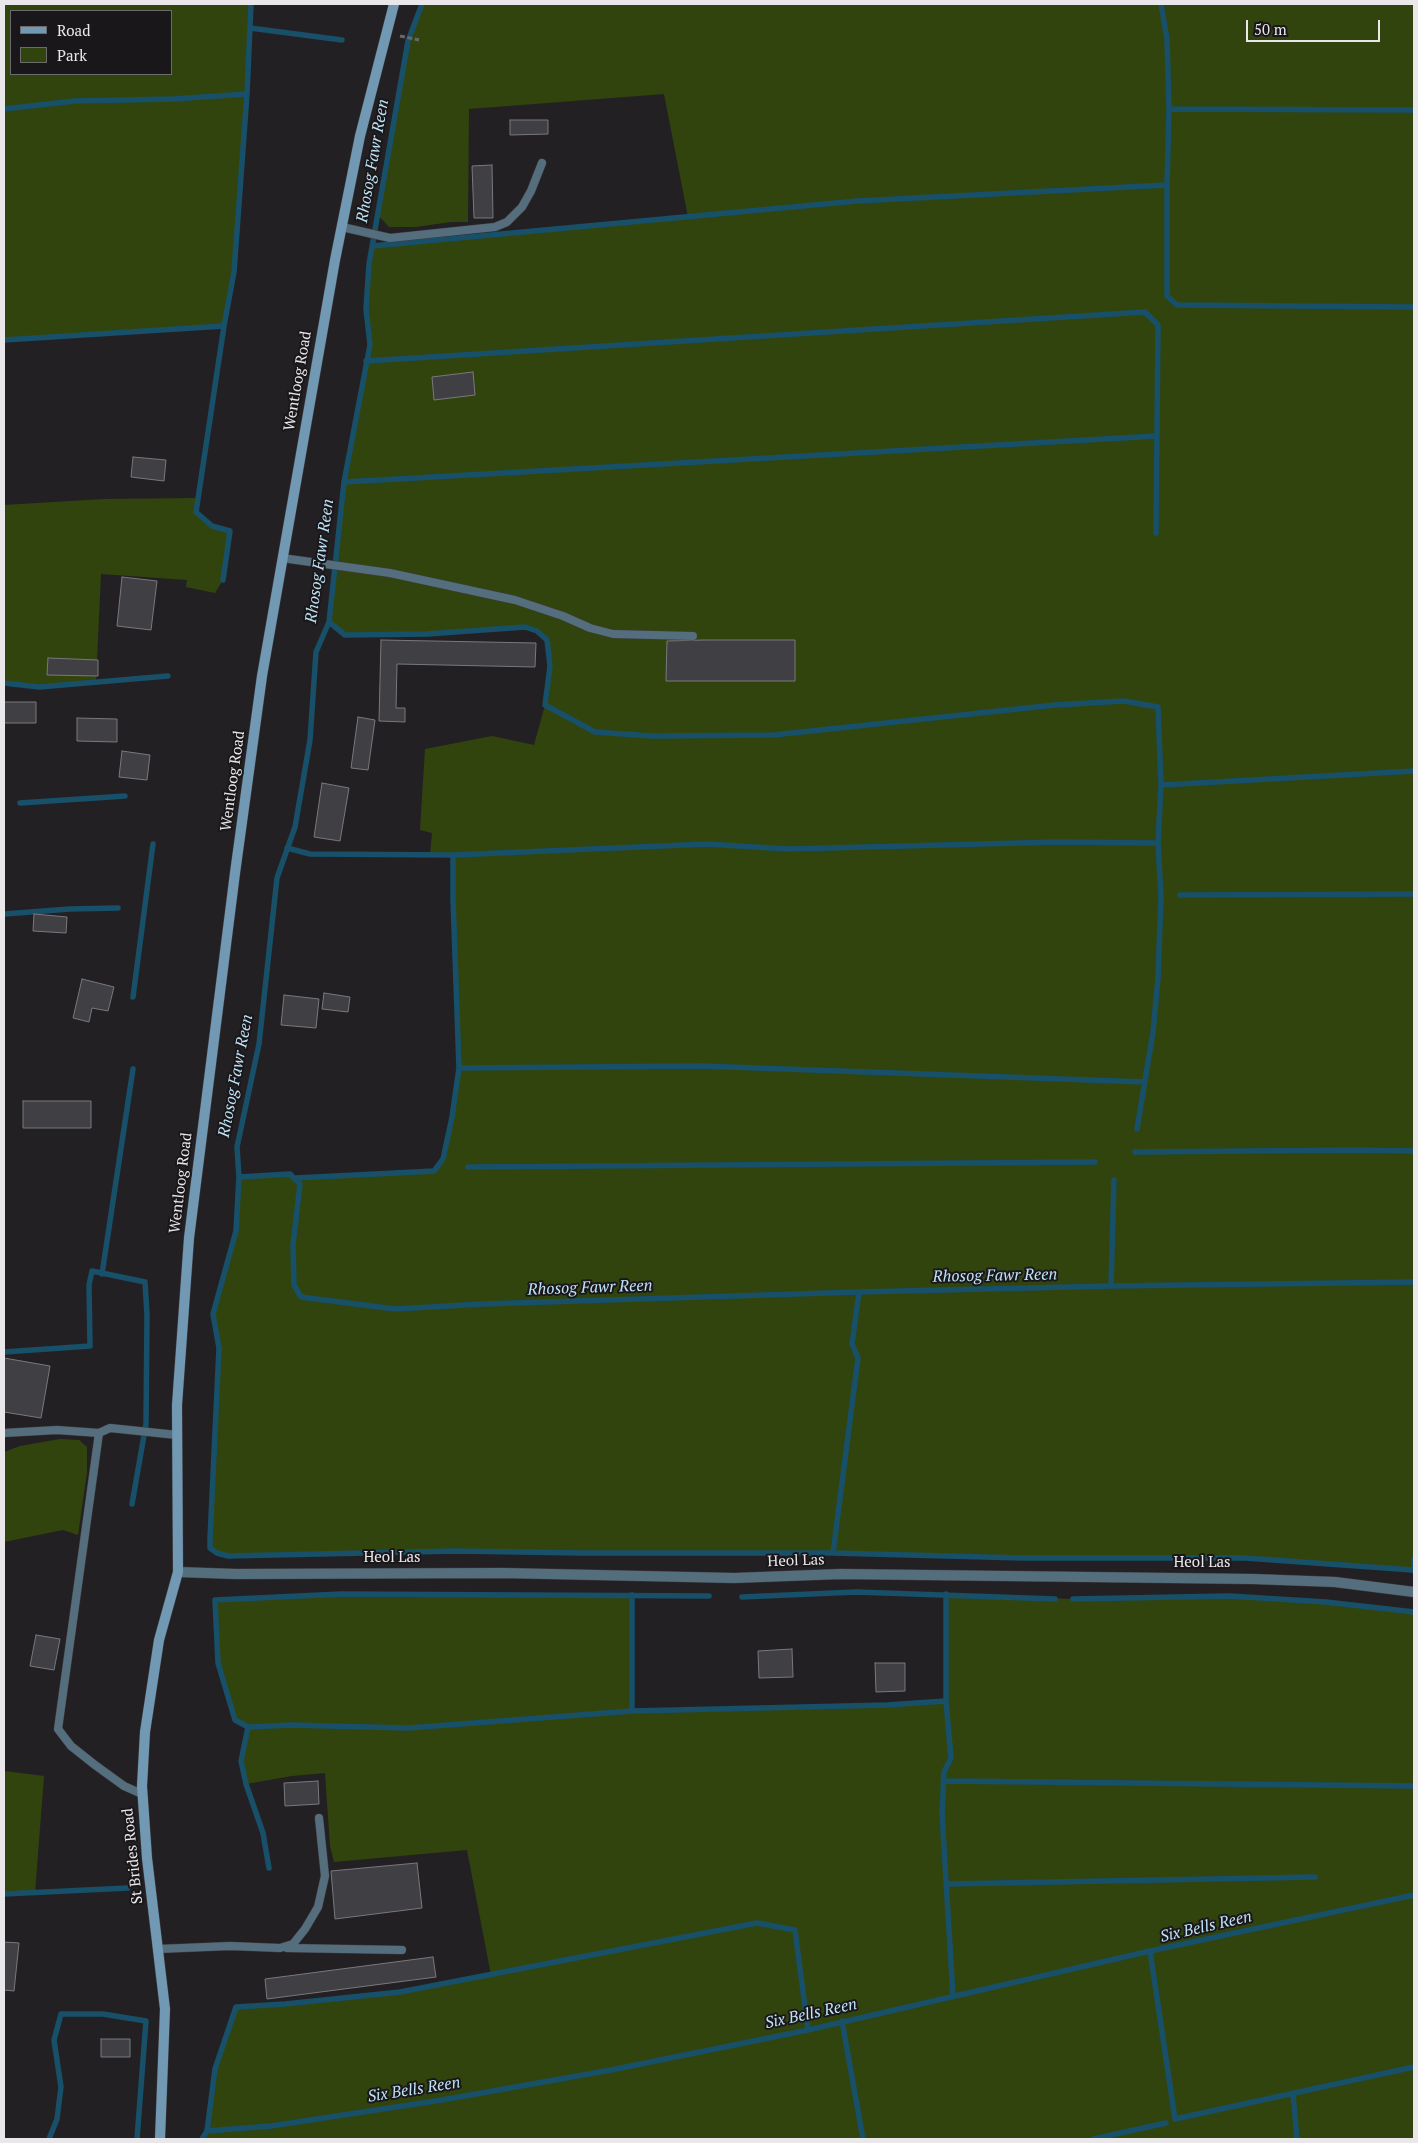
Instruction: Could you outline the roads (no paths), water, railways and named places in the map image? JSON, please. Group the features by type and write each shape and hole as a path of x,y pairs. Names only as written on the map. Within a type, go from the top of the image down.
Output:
{"main road":[{"name":"Wentloog Road","path":"178,1572 177,1405 190,1238 235,873 262,676 342,226 360,136 394,4"},
{"name":"St Brides Road","path":"160,2139 165,2009 147,1858 142,1794 145,1732 159,1640 178,1572"}],"street":[{"name":"Heol Las","path":"178,1572 236,1574 503,1573 734,1578 841,1574 1253,1579 1335,1582 1414,1592"}],"lane":[{"path":"342,226 369,235 390,238 502,225 522,207 531,191 542,163"},
{"path":"282,558 390,573 515,600 563,616 590,628 614,634 693,636"},
{"path":"4,1433 57,1430 99,1433 110,1428 177,1434"},
{"path":"99,1433 58,1729 71,1746 83,1756 124,1786 142,1794"},
{"path":"280,1948 293,1944 305,1929 318,1907 325,1876 319,1818"},
{"path":"158,1949 230,1946 402,1950"}],"waterway":[{"path":"223,580 230,531 212,526 196,512 234,272 247,94 251,4"},
{"name":"Rhosog Fawr Reen","path":"422,4 408,41 369,264 366,309 370,345 344,482 329,622 316,652 310,740 295,827 277,878 259,1044 237,1147 239,1177 290,1174 300,1184 293,1245 294,1285 301,1297 395,1309 482,1304 859,1292 1414,1282"},
{"path":"1161,4 1167,39 1169,109 1167,296 1177,305 1414,307"},
{"path":"250,28 342,40"},
{"path":"4,109 74,101 173,99 247,94"},
{"path":"1169,109 1414,110"},
{"path":"372,246 857,201 1167,185"},
{"path":"366,361 1145,312 1158,325 1156,533"},
{"path":"4,340 224,326"},
{"path":"344,482 1157,436"},
{"path":"329,622 345,635 427,634 525,627 537,631 547,640 550,666 545,705 595,732 652,736 773,735 1055,705 1124,701 1158,707 1161,785 1158,843 1161,897 1158,978 1153,1032 1137,1129"},
{"path":"4,683 39,687 168,676"},
{"path":"1161,785 1414,771"},
{"path":"20,803 125,796"},
{"path":"287,848 310,854 453,855 707,844 788,849 1058,842 1158,843"},
{"path":"133,997 153,844"},
{"path":"296,1178 434,1171 443,1159 452,1117 459,1068 453,855"},
{"path":"1180,895 1414,894"},
{"path":"4,914 70,909 118,908"},
{"path":"459,1068 701,1066 1145,1082"},
{"path":"102,1274 133,1069"},
{"path":"1135,1152 1414,1151"},
{"path":"468,1167 1095,1162"},
{"path":"239,1177 236,1231 213,1314 219,1348 210,1548 217,1553 228,1556 456,1551 833,1553 1022,1558 1245,1558 1413,1570"},
{"path":"1111,1286 1114,1180"},
{"path":"4,1352 90,1346 89,1285 92,1271 145,1282 147,1315 146,1424 132,1504"},
{"path":"833,1553 858,1358 852,1344 859,1292"},
{"name":"Rhosog Fawr Reen","path":"1414,1559 1414,1571"},
{"path":"742,1597 856,1592 1055,1599"},
{"path":"269,1868 263,1833 246,1784 241,1761 248,1727 235,1720 218,1663 215,1600 341,1594 709,1596"},
{"path":"946,1594 946,1701 951,1758 944,1772 942,1814 953,1996"},
{"path":"632,1595 632,1711"},
{"path":"1073,1599 1229,1596 1326,1602 1414,1612"},
{"path":"248,1727 291,1725 408,1728 632,1711 887,1705 946,1701"},
{"path":"943,1781 1414,1786"},
{"path":"947,1884 1315,1877"},
{"path":"4,1894 128,1888"},
{"name":"Six Bells Reen","path":"207,2131 271,2126 442,2100 611,2070 808,2030 1150,1951 1414,1895"},
{"path":"202,2139 207,2131 215,2069 236,2007 400,1992 757,1923 795,1930 808,2030"},
{"path":"1150,1951 1175,2119 1414,2067"},
{"path":"49,2139 57,2119 61,2087 54,2040 61,2014 103,2014 146,2021 137,2139"},
{"path":"842,2021 863,2139"},
{"path":"1293,2094 1297,2139"},
{"path":"1093,2139 1166,2123"}]}
